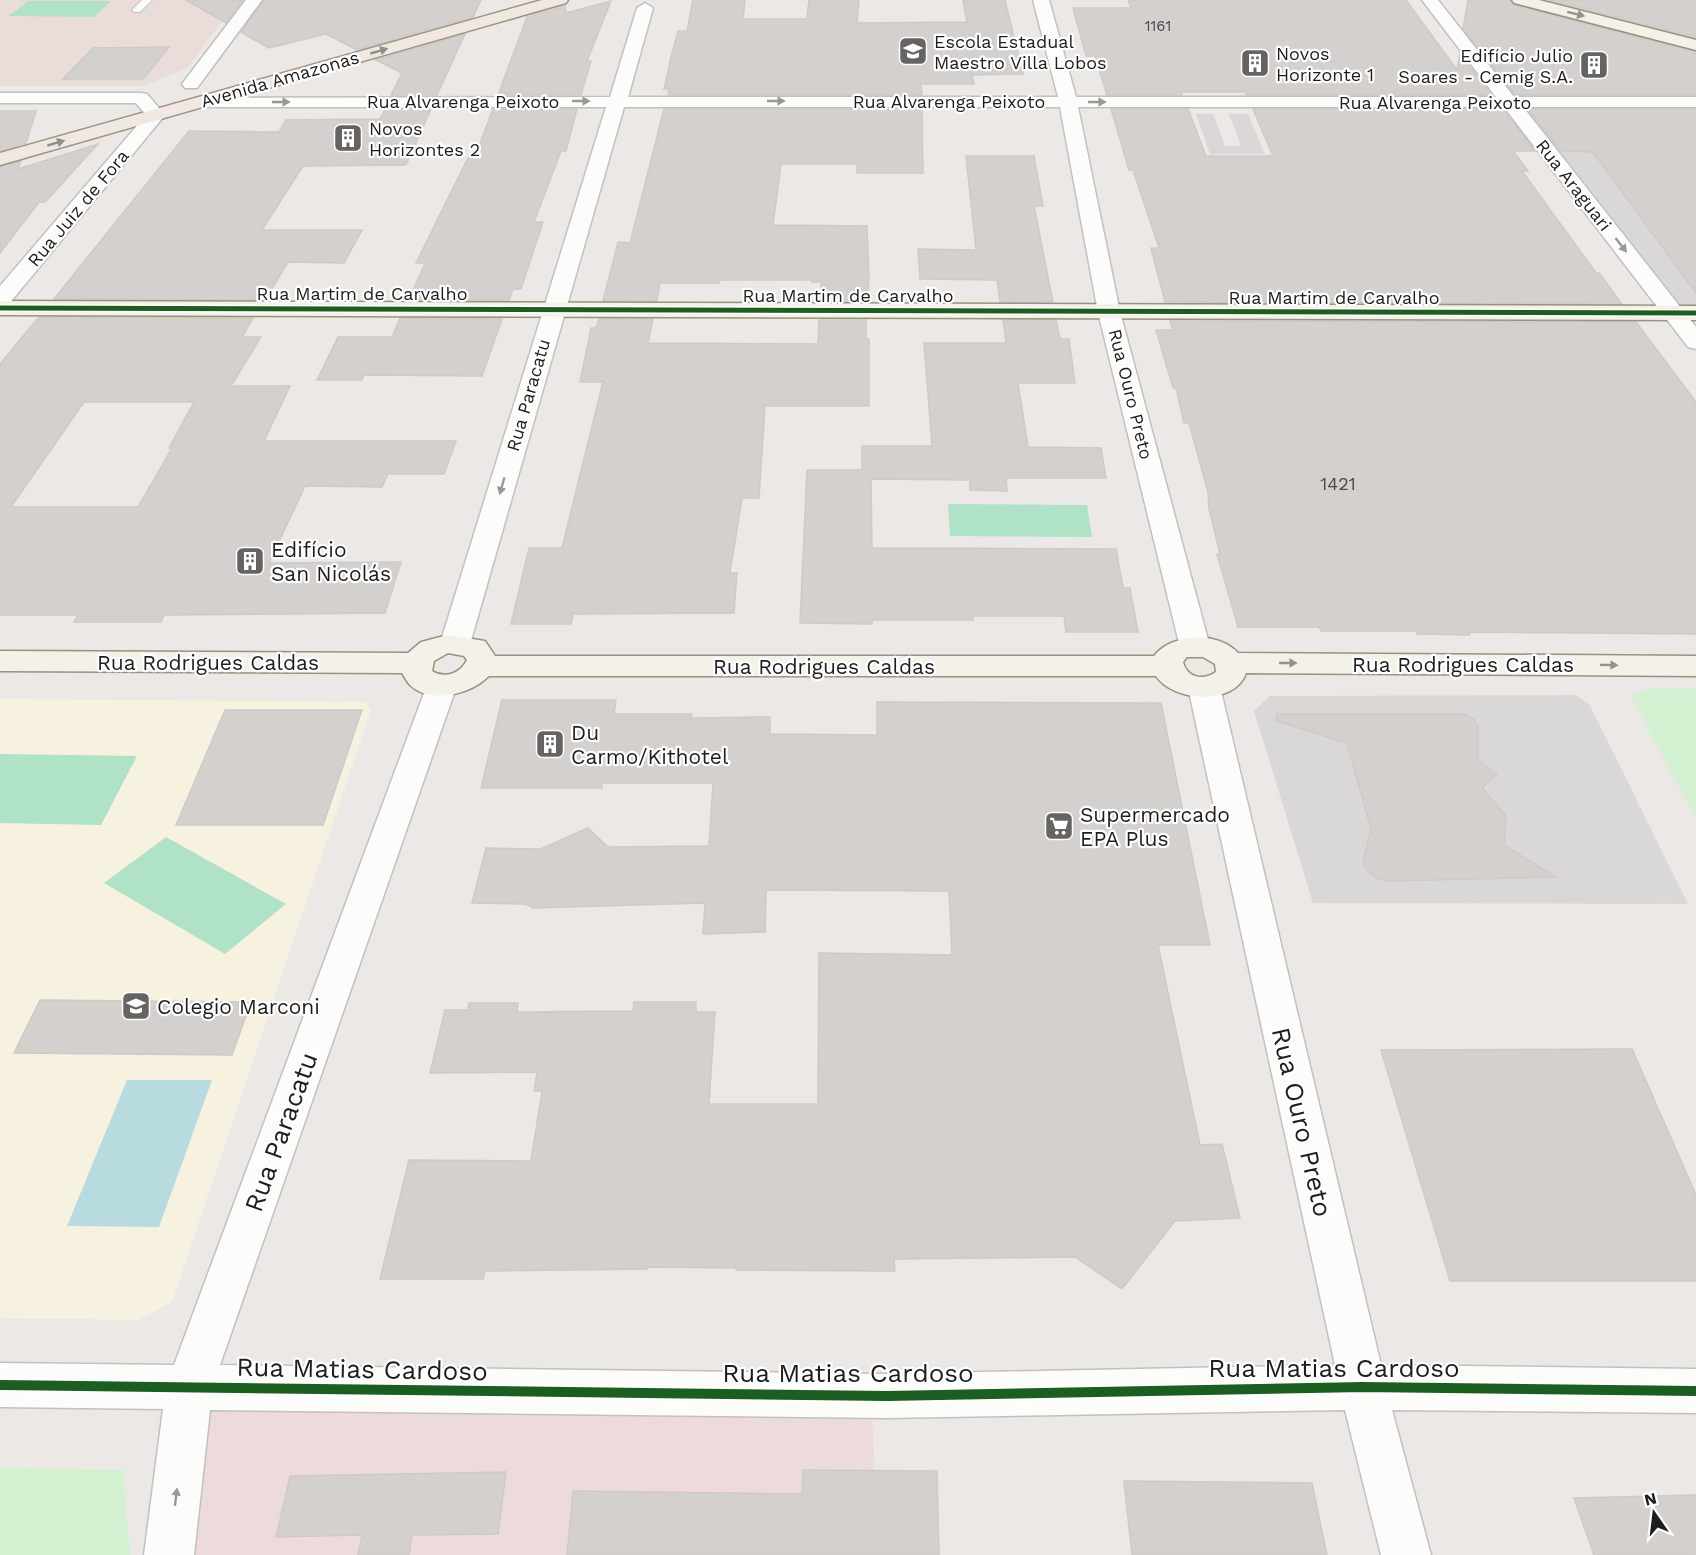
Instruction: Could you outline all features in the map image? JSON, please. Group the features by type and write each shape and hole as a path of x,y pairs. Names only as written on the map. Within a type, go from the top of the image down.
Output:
{"main road":[{"name":"Avenida Amazonas","path":"0,159 560,0"},
{"path":"76,116 179,85"}],"street":[{"path":"156,115 179,85 254,0"},
{"name":"Rua Ouro Preto","path":"1041,0 1068,102 1109,312 1195,647"},
{"name":"Rua Araguari","path":"1431,0 1696,342"},
{"path":"1520,0 1696,45"},
{"path":"1581,0 1684,25"},
{"name":"Rua Paracatu","path":"455,644 645,8"},
{"path":"0,98 179,85"},
{"name":"Rua Alvarenga Peixoto","path":"201,102 1696,102"},
{"name":"Rua Juiz de Fora","path":"0,300 156,115"},
{"name":"Rua Martim de Carvalho","path":"0,308 1696,313"},
{"path":"429,674 423,654 434,648 455,644 474,648 482,660 480,666"},
{"path":"1195,647 1216,651 1217,675 1193,686 1175,678 1167,666 1167,660 1177,650 1195,647"},
{"name":"Rua Rodrigues Caldas","path":"0,661 429,674 469,678 480,666 1167,666"},
{"name":"Rua Rodrigues Caldas","path":"1217,675 1696,666"},
{"name":"Rua Paracatu","path":"169,1555 189,1388 429,674"},
{"name":"Rua Ouro Preto","path":"1217,675 1363,1387 1406,1555"},
{"name":"Rua Matias Cardoso","path":"0,1385 887,1396 1363,1387 1696,1391"}],"lane":[{"path":"137,10 147,0"}],"shaded area":[{"path":"0,0 237,0 187,68 143,86 0,86"},
{"path":"1510,102 1696,102 1696,313 1673,312"},
{"path":"1196,114 1213,114 1225,146 1241,146 1229,114 1248,114 1265,154 1210,154"},
{"path":"1576,695 1589,704 1688,904 1313,903 1254,711 1270,696"},
{"name":"Colegio Marconi","path":"0,699 365,702 371,710 172,1302 139,1320 0,1318"},
{"path":"199,1396 872,1404 877,1555 179,1555"}],"green space":[{"path":"28,1 111,1 94,17 9,16"},
{"path":"948,504 1087,505 1092,537 950,536"},
{"path":"1647,689 1696,689 1696,819 1631,697"},
{"path":"0,754 137,756 101,825 0,823"},
{"path":"166,837 286,904 225,954 104,883"},
{"path":"0,1468 123,1470 130,1555 0,1555"}],"water":[{"path":"127,1080 212,1080 159,1227 67,1226"}],"building":[{"path":"186,0 243,0 226,23"},
{"path":"264,0 481,0 473,17 357,50 326,34 269,48 241,32"},
{"path":"693,0 745,0 743,19 807,19 809,0 859,0 857,23 967,22 963,0 1005,0 1023,74 972,75 974,84 921,84 922,95 668,95 669,89 664,89 671,57 678,31 687,31"},
{"path":"1128,0 1406,0 1457,70 1460,53 1491,95 1246,95 1245,92 1181,92 1182,95 1107,95 1095,56 1086,56 1073,8 1131,8"},
{"path":"1468,0 1510,0 1513,5 1696,52 1696,95 1515,95 1463,29"},
{"path":"1548,0 1696,0 1696,38"},
{"path":"611,1 587,61 591,61 581,95 498,95 527,17 565,6 566,13"},
{"path":"465,34 437,95 391,95 402,73 376,60"},
{"path":"169,47 143,79 63,79 93,48"},
{"path":"385,109 431,109 406,165 303,166 262,230 362,230 344,263 288,262 265,300 54,299 189,131 279,132 286,120 380,119"},
{"path":"493,109 577,109 566,151 561,151 534,222 543,222 521,289 513,289 509,300 409,300 425,263 416,263 468,158 474,159"},
{"path":"664,109 922,109 923,173 857,173 857,164 781,164 773,225 867,226 869,279 867,301 820,301 821,282 812,282 812,280 720,280 719,283 660,283 657,301 603,301 618,242 630,243"},
{"path":"1111,109 1188,109 1206,156 1273,156 1253,109 1503,109 1535,151 1513,151 1528,171 1522,171 1596,273 1599,273 1622,304 1165,302 1151,248 1159,248 1133,170 1129,170"},
{"path":"1528,109 1696,109 1696,293 1593,152 1561,151"},
{"path":"0,111 36,111 26,143 0,151"},
{"path":"98,144 45,202 39,202 0,253 0,167 21,161 18,169"},
{"path":"966,156 1034,156 1043,206 1034,206 1053,302 1000,302 997,280 920,279 918,249 976,250"},
{"path":"39,317 253,318 242,337 261,337 231,386 290,386 264,441 456,441 444,474 388,474 382,487 305,486 269,563 401,562 385,613 164,615 161,622 74,622 78,615 0,615 0,364","holes":["84,402 194,402 169,448 172,448 138,507 11,507"]},
{"path":"400,318 502,319 482,376 364,375 362,380 317,380 338,337 392,337"},
{"path":"599,319 653,319 648,343 818,344 819,320 866,320 866,339 869,339 869,406 765,406 759,498 742,498 730,573 737,573 734,613 573,614 571,624 511,624 529,548 562,548 603,382 580,382 591,328 596,328"},
{"path":"1003,320 1056,320 1060,339 1069,339 1075,383 1018,383 1028,447 1101,448 1106,478 1006,478 1007,491 970,490 970,480 871,479 872,548 1116,549 1123,588 1130,588 1138,632 1066,632 1064,616 973,616 973,620 872,620 872,624 800,623 807,470 862,470 862,446 932,446 924,343 1006,343"},
{"path":"1170,321 1636,322 1696,402 1696,634 1469,632 1470,635 1417,634 1416,631 1321,631 1319,627 1238,627 1217,554 1220,554 1209,509 1208,492 1189,423 1184,423 1176,388 1173,388 1156,330 1173,330"},
{"path":"502,700 616,700 614,714 692,714 691,718 770,717 770,734 877,735 877,702 1161,703 1210,945 1158,945 1200,1145 1222,1144 1240,1218 1175,1221 1122,1289 1075,1257 894,1259 895,1271 647,1267 647,1269 485,1271 483,1279 380,1279 409,1160 531,1161 542,1091 534,1091 537,1072 430,1073 445,1010 468,1010 469,1003 518,1003 517,1012 633,1011 634,1002 696,1002 696,1012 715,1012 709,1104 818,1104 819,953 952,955 949,891 766,890 765,932 703,934 705,903 533,908 526,904 472,903 486,848 541,849 588,828 608,847 709,846 713,783 602,783 602,788 481,788"},
{"path":"225,710 362,710 323,825 176,825"},
{"path":"1277,714 1464,714 1474,719 1478,727 1478,760 1497,774 1482,788 1506,816 1504,845 1556,877 1388,881 1378,879 1367,870 1363,862 1371,829 1347,743 1276,721"},
{"path":"40,1000 251,1002 232,1055 14,1053"},
{"path":"1632,1049 1696,1195 1696,1281 1450,1281 1381,1050"},
{"path":"803,1470 937,1471 939,1555 567,1555 573,1491 802,1494"},
{"path":"506,1472 498,1534 412,1535 409,1555 358,1555 362,1535 276,1537 290,1476"},
{"path":"1124,1481 1312,1483 1327,1555 1132,1555"},
{"path":"1696,1495 1696,1555 1594,1555 1574,1498"}],"cycle path":[{"path":"0,308 1696,313"},
{"path":"0,1385 887,1396 1363,1387 1696,1391"}],"place":[{"name":"Escola Estadual Maestro Villa Lobos","path":"913,51"},
{"name":"Novos Horizonte 1","path":"1255,63"},
{"name":"Edifício Julio Soares - Cemig S.A.","path":"1594,65"},
{"name":"Novos Horizontes 2","path":"348,138"},
{"name":"Edifício San Nicolás","path":"250,561"},
{"name":"Du Carmo/Kithotel","path":"550,744"},
{"name":"Supermercado EPA Plus","path":"1059,826"},
{"name":"Colegio Marconi","path":"136,1006"}]}
